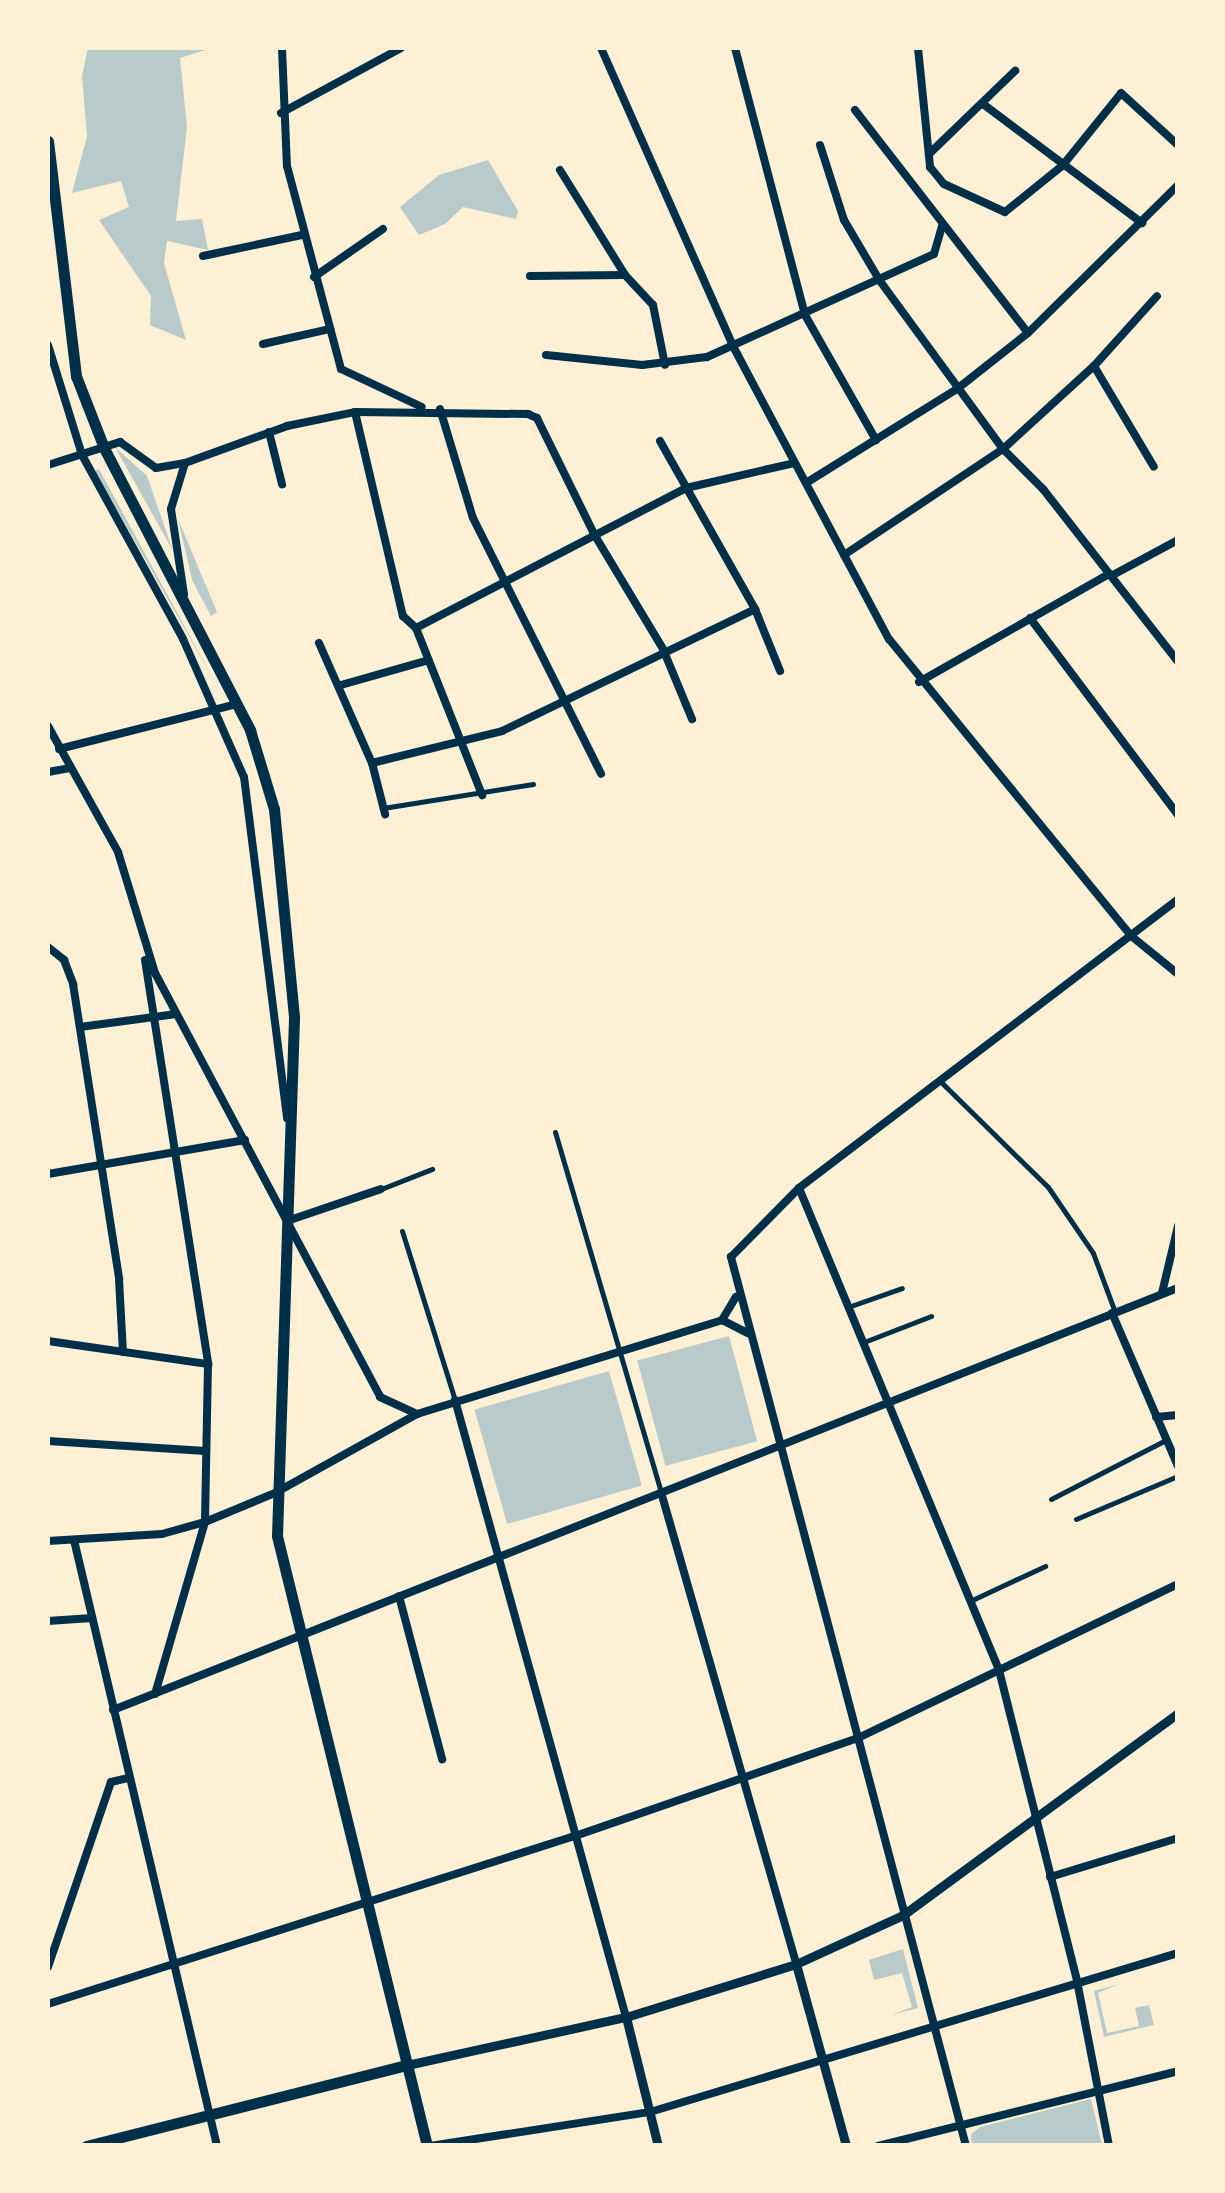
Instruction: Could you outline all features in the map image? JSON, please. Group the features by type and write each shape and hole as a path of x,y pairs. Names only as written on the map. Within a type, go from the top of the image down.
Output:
{"main road":[{"path":"48,140 69,344 104,448 184,598 260,756 278,834 294,1047 274,1491 277,1536 428,2146"},
{"path":"86,2146 407,2064"}],"street":[{"path":"282,48 282,113 302,236 330,329 350,376 426,408"},
{"path":"282,113 389,50 401,48"},
{"path":"601,48 734,348 844,555 919,682 1130,935 1178,974"},
{"path":"734,48 805,316 876,440"},
{"path":"918,48 929,154 944,184 1005,212 1063,164 1121,94 1178,145"},
{"path":"929,154 1015,71"},
{"path":"983,104 1142,223"},
{"path":"854,110 1028,332"},
{"path":"820,145 844,220 880,280 1002,450 1043,489 1178,662"},
{"path":"560,170 625,275 653,305 665,364"},
{"path":"806,483 958,389 1028,332 1178,185"},
{"path":"546,355 665,364 734,348 934,254 942,226"},
{"path":"314,277 383,229"},
{"path":"203,256 302,236"},
{"path":"530,276 625,275"},
{"path":"844,555 1002,450 1094,366 1157,296"},
{"path":"263,344 330,329"},
{"path":"48,345 52,388 82,456 218,710 250,799 291,1141"},
{"path":"1094,366 1154,467"},
{"path":"48,465 120,442 156,468 186,462 269,432 355,412 426,408 536,418 594,534 663,649 692,719"},
{"path":"440,409 473,518 567,698 601,774"},
{"path":"355,412 403,616 416,628 482,795"},
{"path":"269,432 282,484"},
{"path":"660,442 755,608 780,671"},
{"path":"184,598 171,499 186,462"},
{"path":"416,628 686,488 794,463"},
{"path":"919,682 1178,540"},
{"path":"372,763 465,744 755,608"},
{"path":"1030,618 1178,815"},
{"path":"319,643 341,685 372,763 384,811 533,784"},
{"path":"341,685 428,660"},
{"path":"59,749 237,704"},
{"path":"48,726 118,852 142,944 208,1364 205,1522 155,1694"},
{"path":"48,772 70,768"},
{"path":"966,2146 737,1292 734,1250 799,1188 1178,899"},
{"path":"142,944 380,1397 417,1414"},
{"path":"48,946 70,971 101,1166 123,1352"},
{"path":"80,1028 176,1014"},
{"path":"280,1050 294,1047"},
{"path":"940,1081 1048,1186 1092,1253 1178,1466"},
{"path":"555,1132 846,2146"},
{"path":"48,1174 176,1156 245,1140"},
{"path":"287,1221 432,1170"},
{"path":"799,1188 999,1670 1077,1982 1109,2146"},
{"path":"1162,1294 1178,1226"},
{"path":"402,1231 501,1556 658,2146"},
{"path":"848,1307 902,1288"},
{"path":"114,1710 1178,1288"},
{"path":"722,1320 737,1292"},
{"path":"863,1342 931,1316"},
{"path":"48,1542 162,1534 205,1522 274,1491 417,1414 455,1400 722,1320 748,1333"},
{"path":"48,1341 208,1364"},
{"path":"1156,1416 1178,1414"},
{"path":"1050,1499 1166,1440"},
{"path":"48,1441 206,1451"},
{"path":"1076,1519 1178,1476"},
{"path":"74,1540 217,2146"},
{"path":"970,1600 1046,1566"},
{"path":"48,2004 578,1835 856,1739 1178,1584"},
{"path":"399,1596 442,1758"},
{"path":"48,1621 92,1618"},
{"path":"407,2064 626,2017 796,1964 903,1915 1178,1714"},
{"path":"48,1967 112,1782 128,1778"},
{"path":"1050,1877 1178,1838"},
{"path":"428,2146 650,2112 934,2030 1178,1953"},
{"path":"878,2146 1178,2071"}],"shaded area":[{"path":"88,48 212,48 180,58 187,127 176,221 202,219 208,250 167,241 164,263 186,340 150,325 151,296 99,220 129,207 121,181 72,193 87,136 82,76"},
{"path":"488,160 518,211 516,219 463,207 445,224 419,235 400,207 439,175"},
{"path":"115,447 147,476 173,551"},
{"path":"99,469 216,684 95,471"},
{"path":"178,519 217,612 211,616 192,580"},
{"path":"729,1336 757,1441 665,1466 637,1361"},
{"path":"609,1371 642,1485 507,1524 474,1410"},
{"path":"903,1949 918,2008 891,2015 912,2007 902,1973 874,1980 869,1960"},
{"path":"1119,1984 1098,1993 1107,2033 1139,2026 1135,2008 1149,2005 1154,2025 1104,2037 1094,1991"},
{"path":"1091,2099 1102,2145 972,2145 971,2134 980,2127"}]}
